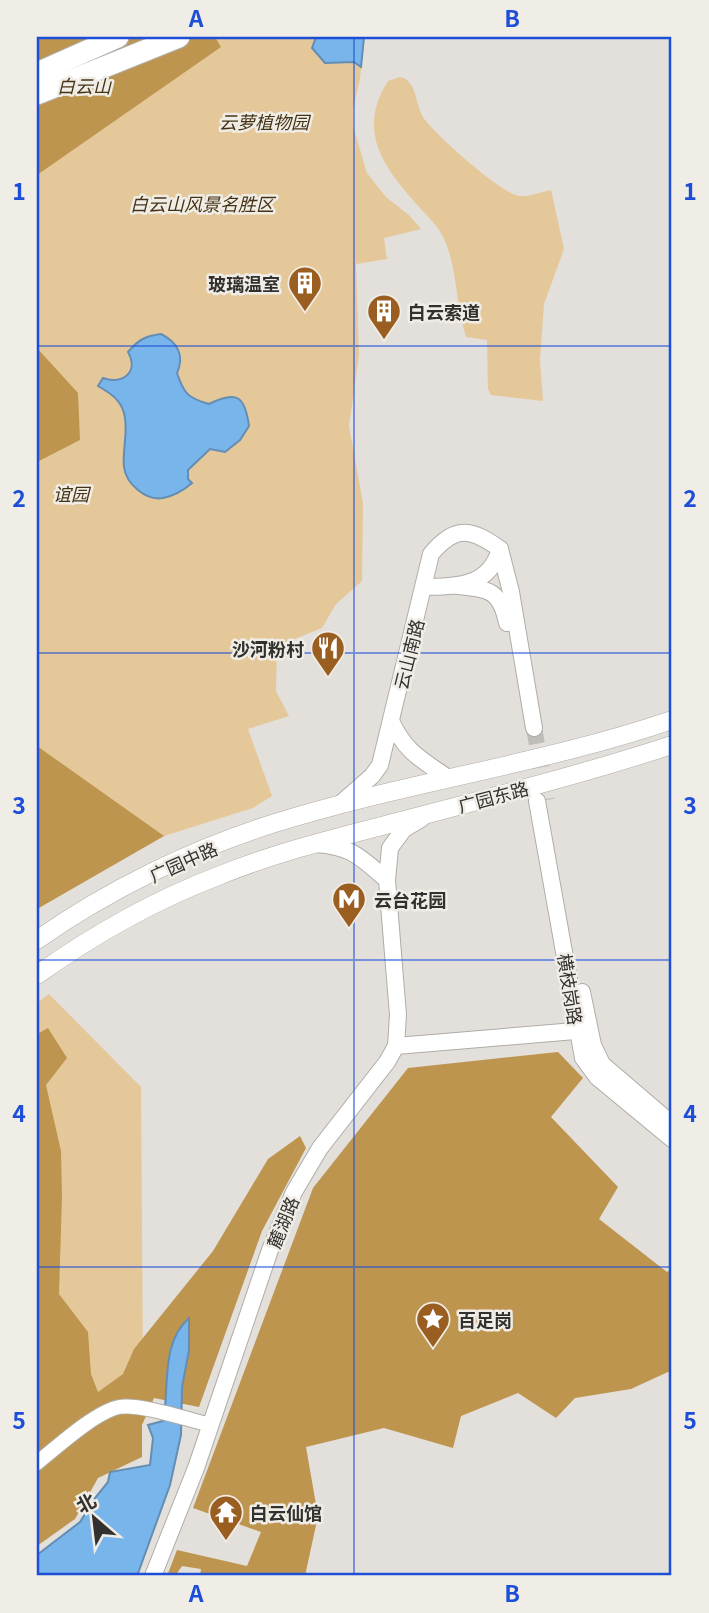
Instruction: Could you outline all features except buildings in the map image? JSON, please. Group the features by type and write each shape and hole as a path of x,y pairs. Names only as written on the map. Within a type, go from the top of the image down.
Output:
{"highway":[{"path":"37,73 118,37"},
{"path":"37,94 179,37"}],"main road":[{"name":"云山南路","path":"339,805 372,776 380,765 431,554 444,540 461,532 476,533 500,549"},
{"path":"457,586 490,570 500,549"},
{"path":"424,587 485,589 503,605 530,729 511,592 500,549"},
{"name":"广园东路","path":"339,805 618,737 672,720"},
{"path":"391,722 400,740 411,752 448,778"},
{"name":"广园东路","path":"314,844 672,745"},
{"name":"横枝岗路","path":"542,801 583,1030 580,1049 597,1077 672,1139"},
{"name":"广园中路","path":"37,940 79,913 174,863 262,828 339,805"},
{"path":"432,812 404,829 390,848 387,880 398,1015 396,1046 583,1030"},
{"path":"314,844 353,851 387,880"},
{"name":"广园中路","path":"37,975 109,928 162,900 220,875 314,844"},
{"name":"横枝岗路","path":"583,1030 602,1063 672,1124"},
{"name":"麓湖路","path":"153,1576 211,1425 270,1250 294,1192 320,1148 387,1062 396,1046"}],"street":[{"path":"37,1463 93,1420 119,1407 140,1408 211,1425"}],"green space":[{"name":"白云山风景名胜区","path":"37,37 364,37 353,126 367,173 386,197 410,216 421,229 384,238 387,259 356,264 359,355 349,426 363,503 362,581 336,604 322,628 277,646 276,691 289,716 248,729 272,796 253,808 164,836 37,909"},
{"name":"白云山","path":"37,37 215,37 221,47 37,175"},
{"path":"400,77 410,83 420,112 429,125 498,185 519,196 551,190 564,249 544,304 540,360 543,401 491,395 488,389 487,340 466,337 445,240 437,226 396,179 379,150 374,117 388,81"},
{"path":"37,348 78,393 80,440 37,462"},
{"path":"37,746 164,836 37,909"},
{"path":"49,994 141,1087 143,1369 37,1453 37,1003"},
{"path":"48,1028 67,1058 46,1085 61,1151 59,1294 88,1332 91,1374 98,1392 123,1374 134,1349 213,1251 268,1159 300,1136 306,1148 262,1231 199,1407 154,1398 142,1425 142,1457 98,1478 75,1519 37,1546 37,1034"},
{"path":"558,1052 583,1078 551,1117 618,1187 599,1219 667,1272 672,1269 672,1373 668,1372 631,1389 575,1398 556,1418 518,1393 461,1416 453,1448 384,1428 306,1447 318,1516 305,1576 200,1576 201,1569 182,1566 175,1576 167,1576 177,1550 247,1566 261,1532 193,1508 313,1188 408,1068"}],"water":[{"path":"316,37 364,37 361,67 354,62 325,63 312,48"},
{"path":"161,334 178,350 180,360 177,373 188,394 209,404 226,397 238,398 245,408 249,426 240,440 225,452 210,449 188,470 188,479 192,483 189,486 171,496 157,498 138,490 129,479 124,467 124,413 117,400 98,386 103,378 117,380 127,375 132,365 128,352 142,339"},
{"path":"189,1318 189,1350 182,1387 181,1435 170,1485 137,1576 37,1576 37,1555 80,1522 108,1482 110,1472 150,1465 153,1438 148,1425 163,1421 170,1353 180,1328"}],"tunnel":[{"path":"534,728 547,800"}],"place":[{"name":"玻璃温室","path":"305,313"},
{"name":"白云索道","path":"384,341"},
{"name":"沙河粉村","path":"328,678"},
{"name":"云台花园","path":"349,929"},
{"name":"百足岗","path":"433,1349"},
{"name":"白云仙馆","path":"226,1542"}],"park label":[{"name":"云萝植物园","path":"264,121"},
{"name":"谊园","path":"71,493"}]}
